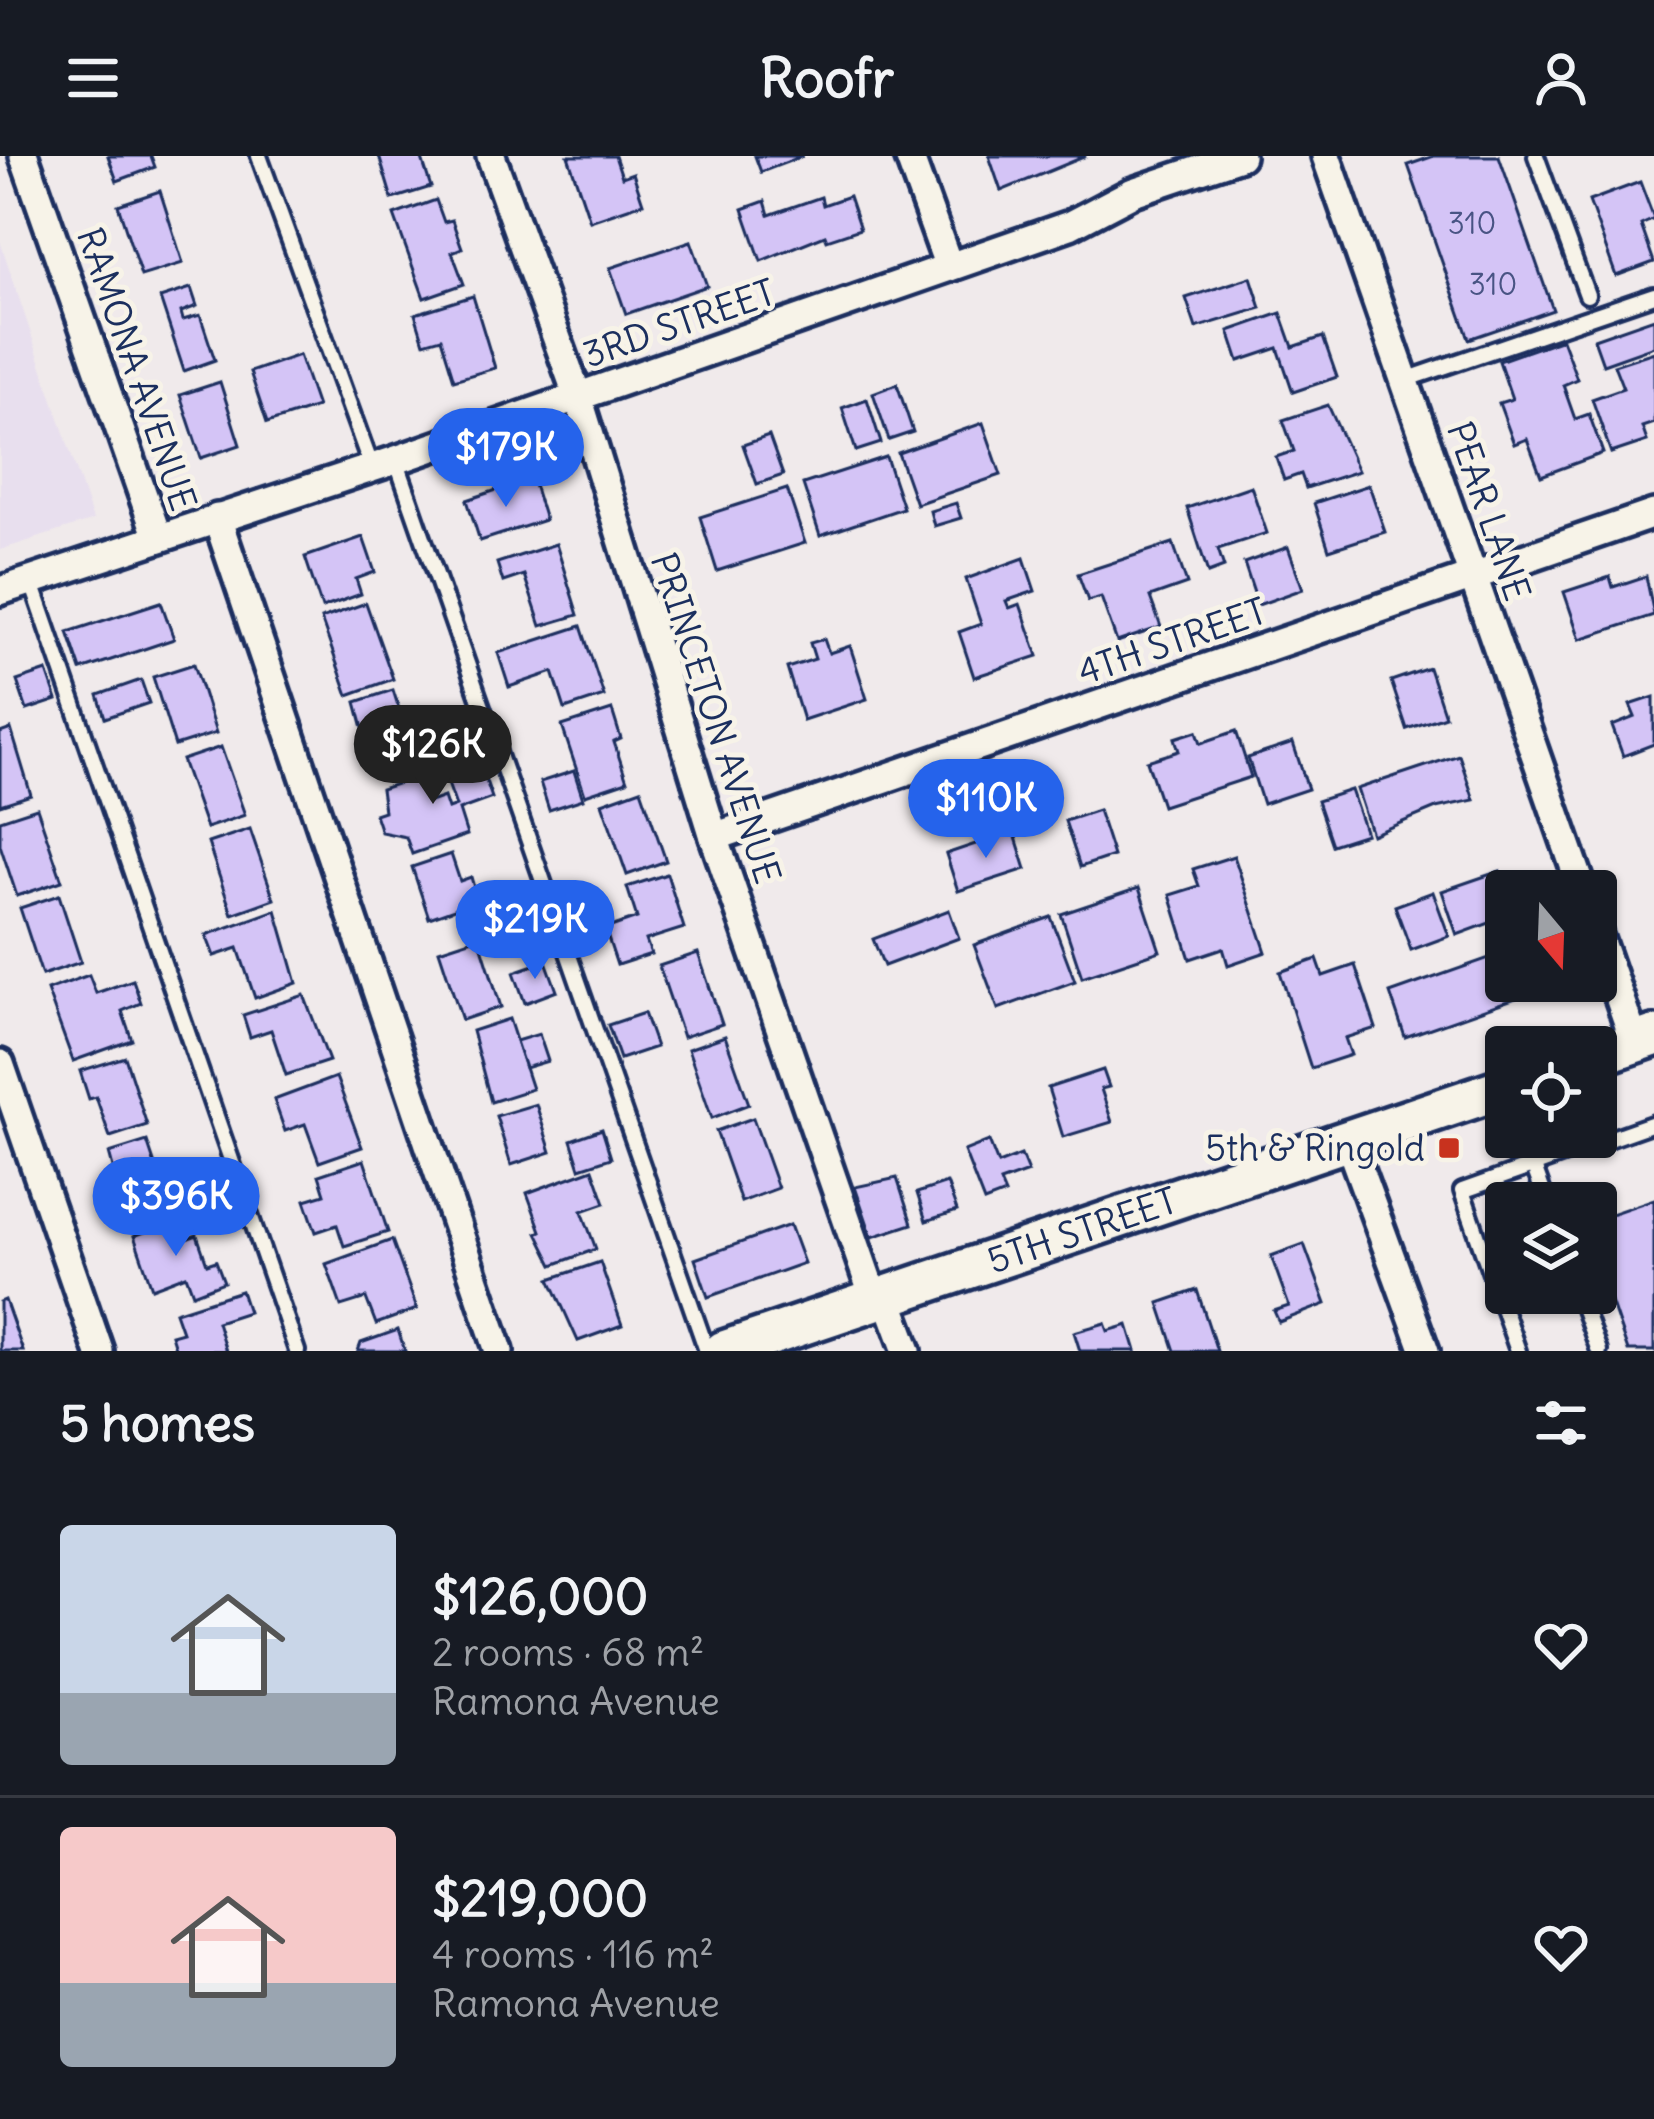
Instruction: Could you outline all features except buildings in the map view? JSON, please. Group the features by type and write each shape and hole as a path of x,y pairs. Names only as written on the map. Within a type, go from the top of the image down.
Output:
{"main road":[{"name":"5TH STREET","path":"724,1351 1485,1095"}],"street":[{"name":"RAMONA AVENUE","path":"24,156 158,538"},
{"name":"PRINCETON AVENUE","path":"491,156 578,397 714,837 881,1299 907,1351"},
{"path":"909,156 949,267"},
{"name":"3RD STREET","path":"0,591 384,464 1070,225 1132,192 1240,156"},
{"name":"PEAR LANE","path":"1325,156 1575,870"},
{"name":"4TH STREET","path":"714,837 1654,514"},
{"name":"RAMONA AVENUE","path":"217,518 500,1351"},
{"path":"1617,978 1644,1040"},
{"path":"0,1064 99,1351"},
{"path":"1348,1140 1425,1351"}],"lane":[{"path":"259,156 384,464 707,1351"},
{"path":"1536,156 1587,296"},
{"path":"1405,380 1654,295"},
{"path":"32,580 297,1351"},
{"path":"1518,1351 1462,1191 1654,1123"},
{"path":"1530,1158 1539,1182"},
{"path":"1586,1314 1599,1351"}],"shaded area":[{"path":"0,241 93,520 0,550"}],"place":[{"name":"5th & Ringold","path":"1449,1148"}]}
